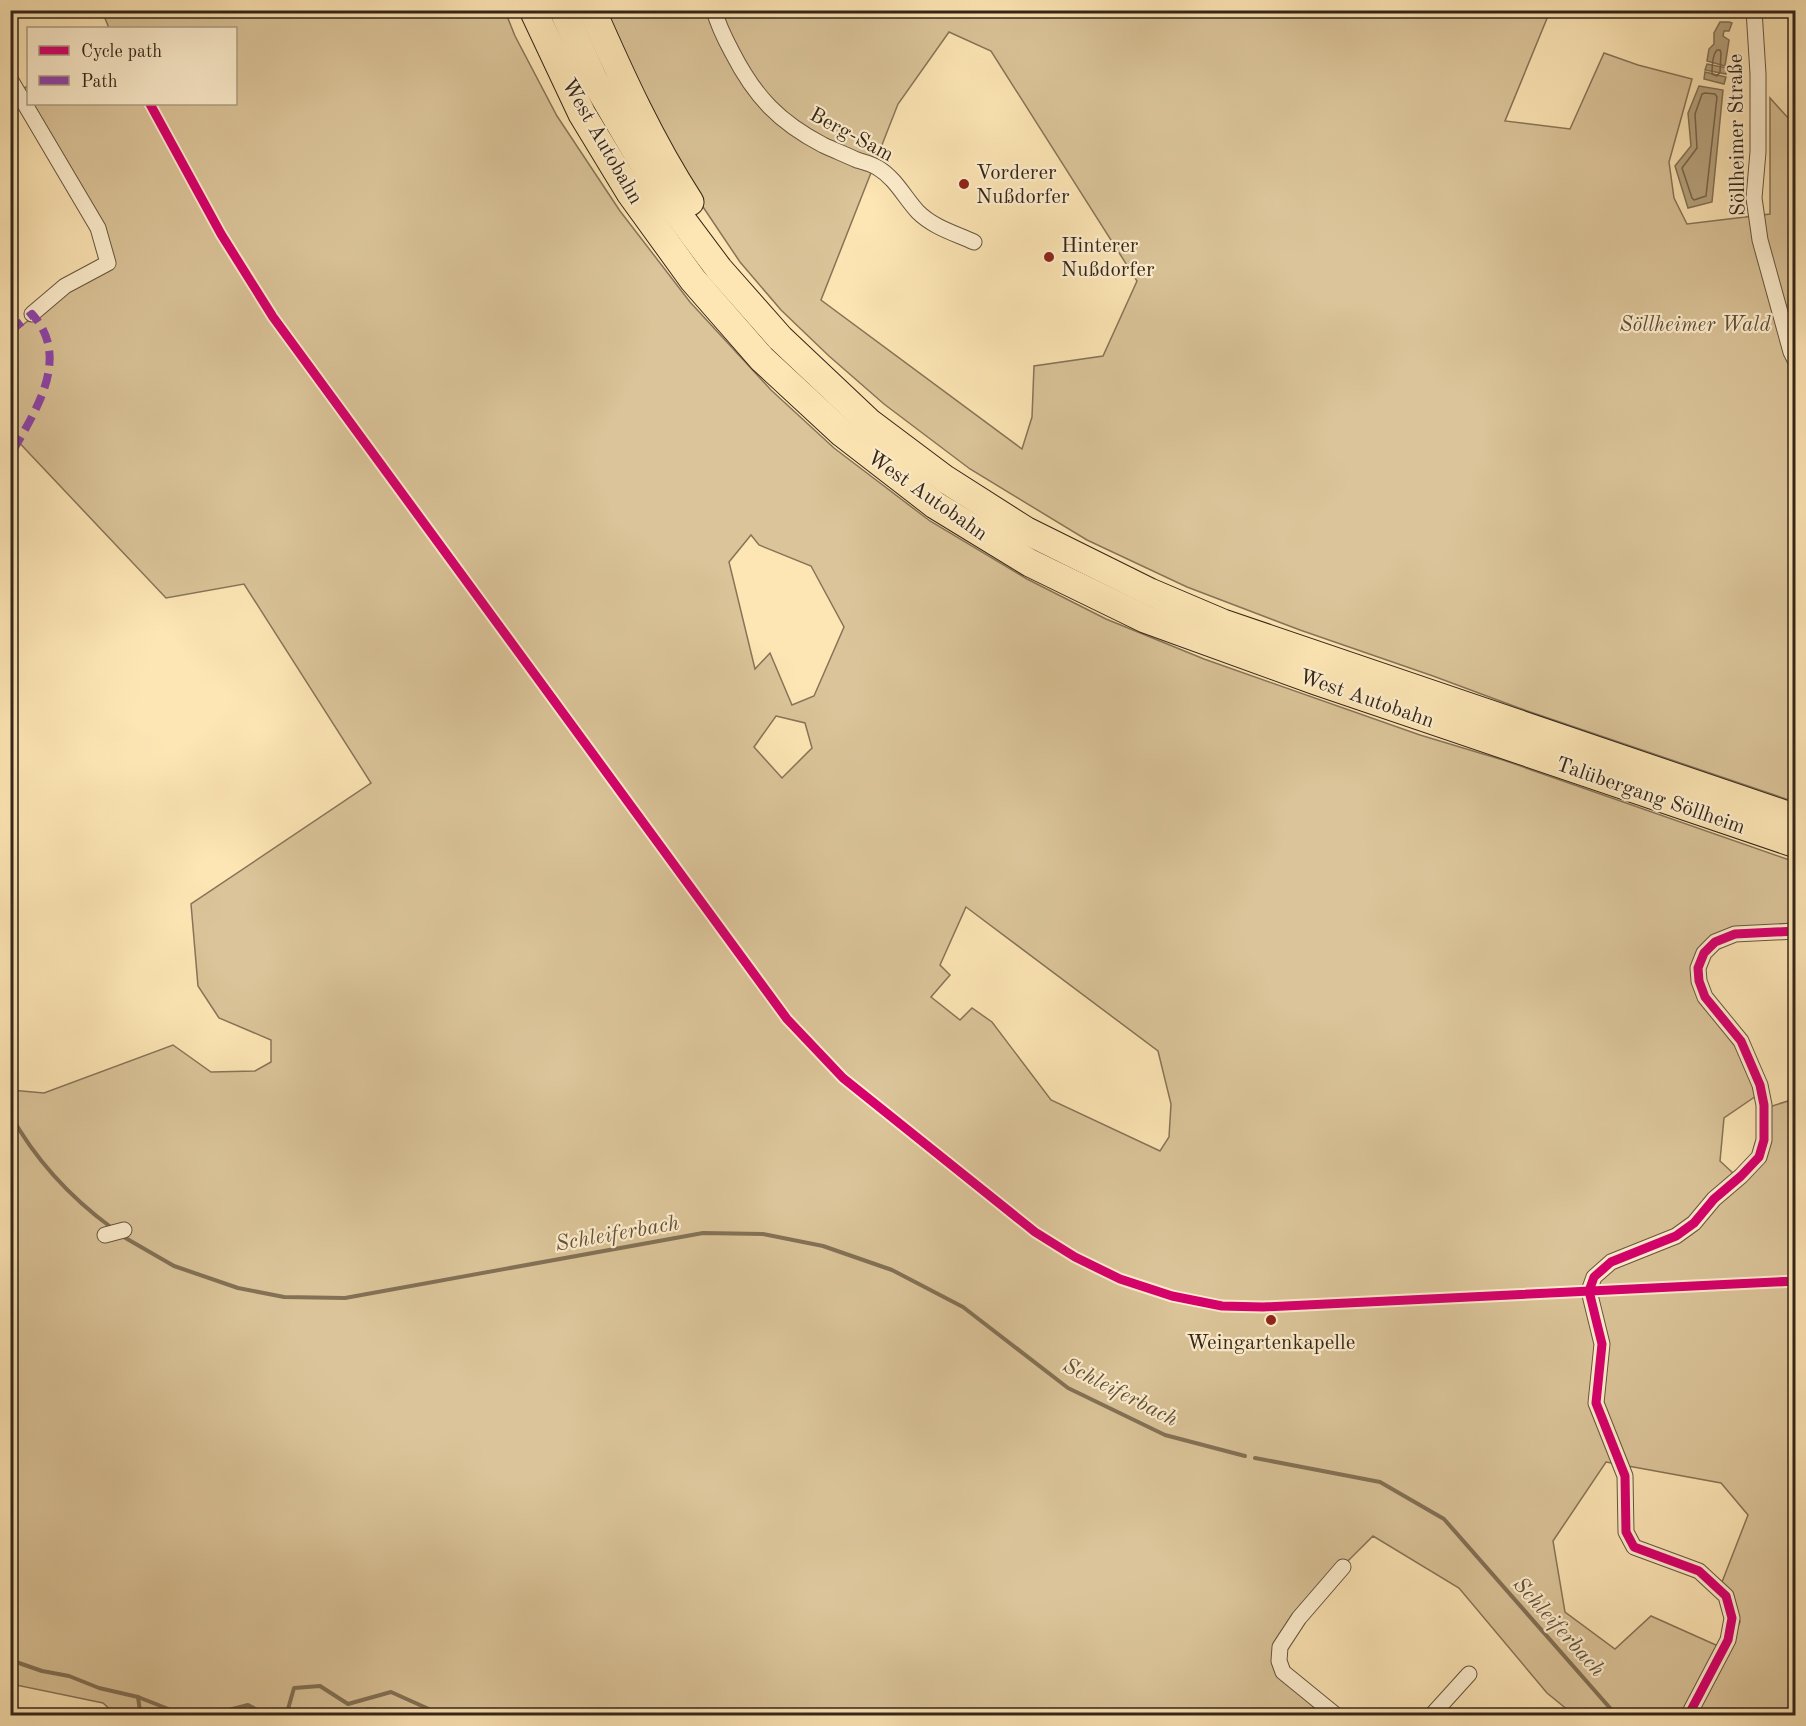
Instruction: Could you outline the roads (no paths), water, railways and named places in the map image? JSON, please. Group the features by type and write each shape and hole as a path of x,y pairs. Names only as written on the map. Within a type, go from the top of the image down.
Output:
{"highway":[{"name":"West Autobahn","path":"534,10 582,114 630,193 693,280 762,359 842,433 935,505 1030,563 1145,619 1316,681 1511,734"},
{"name":"West Autobahn","path":"563,10 593,78 654,182 719,269 780,339 870,422 945,479 1025,530 1150,592 1223,623 1511,734"},
{"path":"592,10 635,105 671,174 703,223 719,269"},
{"name":"Talübergang Söllheim","path":"1511,734 1796,818"},
{"name":"Talübergang Söllheim","path":"1511,734 1796,844"}],"street":[{"name":"Berg-Sam","path":"714,10 743,73 755,92 779,117 822,144 878,167 891,178 907,199 931,223 974,242"},
{"name":"Söllheimer Straße","path":"1754,10 1758,74 1758,136 1754,198 1760,240 1791,352 1796,362"},
{"path":"10,79 98,228 108,263 65,286 32,314"},
{"path":"1688,1716 1728,1640 1732,1618 1726,1596 1699,1571 1634,1548 1626,1532 1625,1476 1596,1403 1602,1344 1589,1291 1594,1277 1611,1262 1676,1236 1694,1223 1714,1199 1759,1157 1764,1140 1764,1105 1760,1085 1741,1041 1705,997 1699,981 1698,968 1704,953 1715,942 1735,934 1796,931"},
{"path":"105,1235 124,1230"},
{"path":"1337,1716 1283,1671 1279,1662 1280,1647 1299,1618 1343,1567"},
{"path":"1431,1716 1468,1674"}],"water":[{"path":"1720,22 1732,23 1729,31 1724,31 1723,36 1729,40 1725,66 1707,61 1709,49 1714,44 1714,33"},
{"path":"1707,64 1727,68 1726,74 1705,70"},
{"path":"1705,72 1726,77 1724,84 1704,79"},
{"path":"1699,86 1723,90 1712,202 1688,208 1675,166 1691,146 1688,113"}],"waterway":[{"name":"Schleiferbach","path":"10,1114 31,1147 55,1177 82,1204 112,1228"},
{"name":"Schleiferbach","path":"122,1236 174,1266 238,1288 284,1297 345,1298 703,1233 763,1234 823,1246 892,1270 963,1307 1068,1388 1165,1435 1245,1456"},
{"name":"Schleiferbach","path":"1255,1458 1380,1482 1444,1519 1617,1716"},
{"path":"10,1664 16,1662 42,1671 69,1676 99,1688 138,1697 171,1710 213,1714 248,1705 268,1716"},
{"path":"286,1716 294,1688 320,1686 348,1704 391,1692 431,1710 432,1716"},
{"path":"138,1697 140,1711 148,1716"},
{"path":"1783,1716 1796,1698"}],"place":[{"name":"Vorderer Nußdorfer","path":"964,184"},
{"name":"Hinterer Nußdorfer","path":"1049,257"},
{"name":"Weingartenkapelle","path":"1271,1320"}],"park label":[{"name":"Söllheimer Wald","path":"1695,324"}]}
